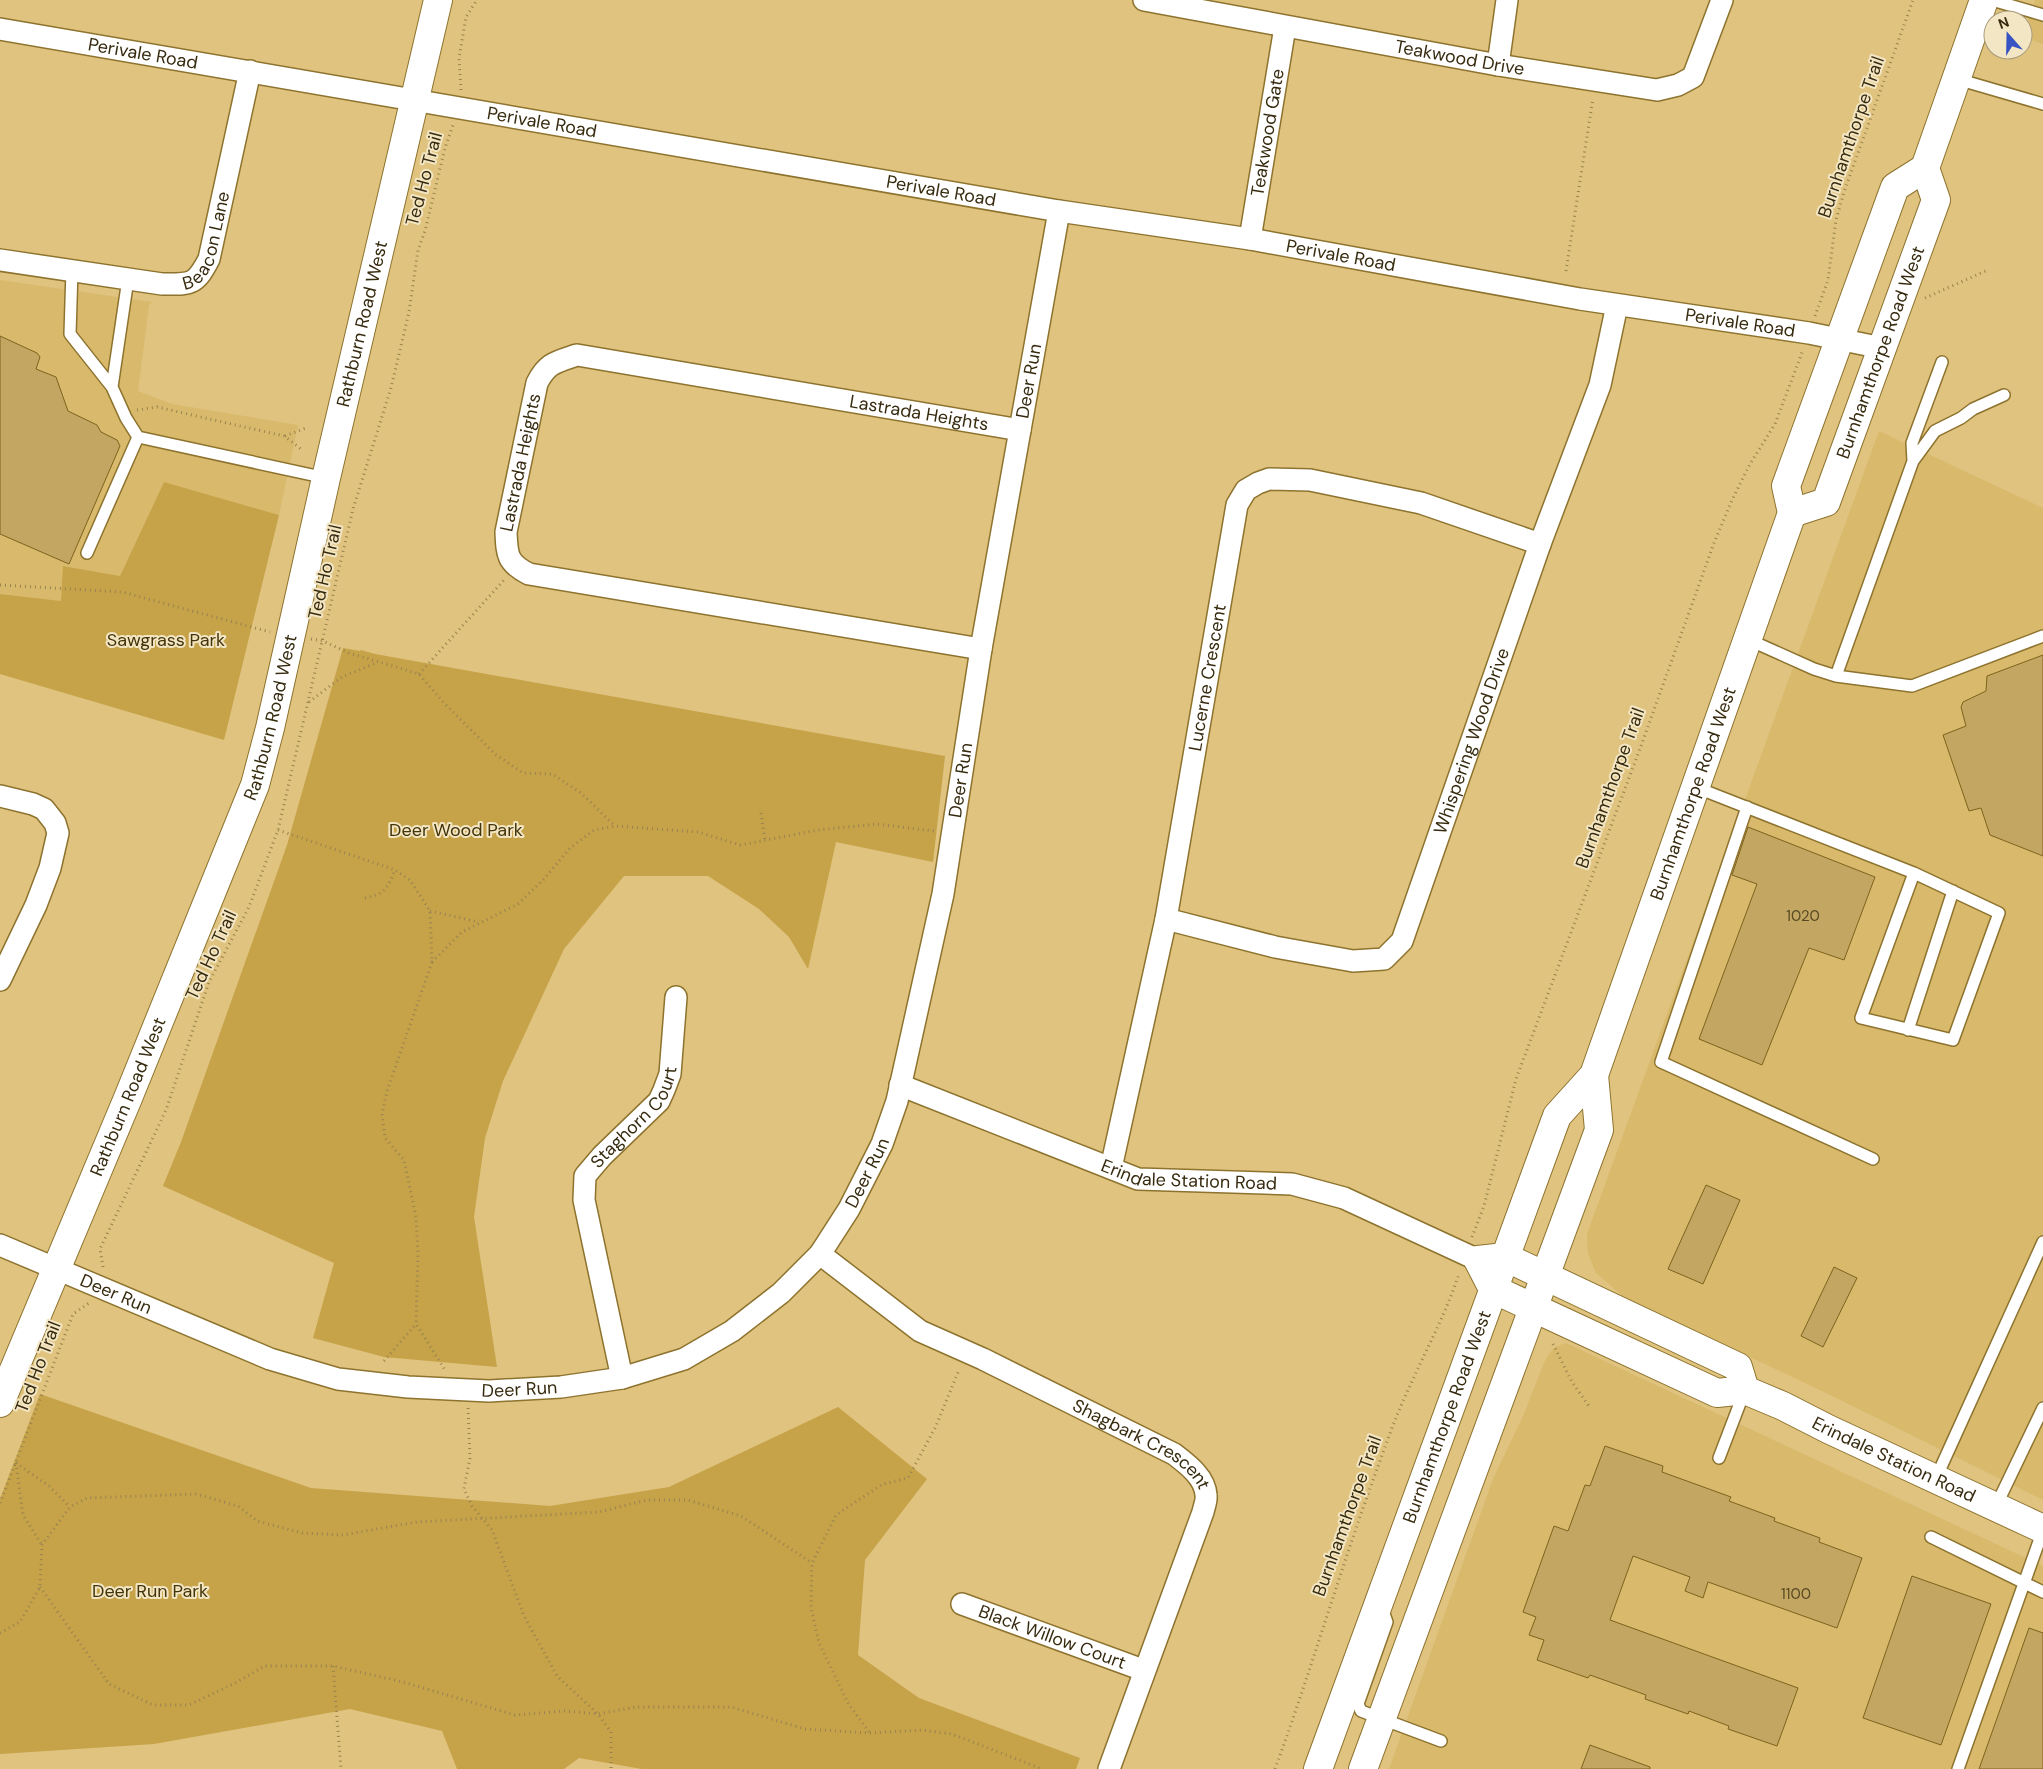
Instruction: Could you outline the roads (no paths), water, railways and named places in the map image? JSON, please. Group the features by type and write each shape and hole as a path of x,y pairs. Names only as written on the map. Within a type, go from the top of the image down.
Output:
{"main road":[{"name":"Rathburn Road West","path":"0,1403 255,784 270,728 326,478 438,0"},
{"path":"1792,513 1786,486 1895,186 1925,168 1984,0"},
{"name":"Burnhamthorpe Road West","path":"1318,1769 1557,1116 1594,1075 1792,513 1826,502 1936,200 1925,168"},
{"name":"Burnhamthorpe Road West","path":"1363,1769 1470,1476 1535,1308 1599,1130 1594,1075"},
{"path":"1494,1289 1478,1260 1505,1257 1738,1367 1745,1390"},
{"name":"Erindale Station Road","path":"1494,1289 1717,1393 1745,1390 1783,1406 2043,1529"}],"street":[{"name":"Teakwood Drive","path":"1144,0 1498,65 1657,90 1678,85 1693,77 1722,0"},
{"path":"1498,65 1507,0"},
{"name":"Teakwood Gate","path":"1250,239 1286,27"},
{"name":"Perivale Road","path":"0,29 1059,211 1250,239 1617,305 1802,332 1882,348"},
{"name":"Beacon Lane","path":"0,260 162,284 186,284 200,276 209,259 250,71"},
{"name":"Deer Run","path":"0,1245 278,1362 338,1379 408,1387 489,1391 561,1387 622,1378 684,1359 732,1331 781,1293 820,1254 849,1208 882,1144 900,1085 943,894 981,649 1059,211"},
{"name":"Whispering Wood Drive","path":"1166,919 1275,947 1353,961 1384,959 1402,941 1540,544 1600,385 1617,305"},
{"name":"Lastrada Heights","path":"981,649 529,574 515,567 507,552 506,532 537,383 544,369 577,354 1020,430"},
{"name":"Lucerne Crescent","path":"1111,1168 1166,919 1236,505 1246,490 1269,479 1310,480 1421,503 1540,544"},
{"path":"0,796 33,804 44,809 55,823 58,833 50,868 36,905 0,980"},
{"name":"Staghorn Court","path":"622,1378 584,1200 585,1176 602,1156 659,1101 670,1074 676,997"},
{"name":"Erindale Station Road","path":"900,1085 1138,1179 1292,1184 1344,1198 1478,1260"},
{"name":"Shagbark Crescent","path":"820,1254 920,1331 967,1352 1174,1454 1190,1466 1202,1483 1206,1496 1203,1512 1109,1769"},
{"name":"Black Willow Court","path":"962,1604 1144,1670"}],"lane":[{"path":"1992,0 2043,15"},
{"path":"1956,79 2043,104"},
{"path":"72,270 70,334 112,386 126,418 138,437 326,478"},
{"path":"112,386 128,279"},
{"path":"1913,460 1912,443 1942,362"},
{"path":"1836,676 1913,460 1935,431 1961,418 1973,409 2004,395"},
{"path":"87,553 138,437"},
{"path":"1747,639 1814,669 1836,676 1912,686 2043,636"},
{"path":"1695,786 1914,873 1998,913 1953,1040 1861,1018 1914,873"},
{"path":"1747,807 1661,1062 1873,1159"},
{"path":"1908,1030 1954,891"},
{"path":"1936,1478 2043,1242"},
{"path":"1719,1458 1745,1390"},
{"path":"1996,1506 2043,1408"},
{"path":"1958,1769 2043,1529"},
{"path":"1931,1537 2043,1592"},
{"path":"1379,1601 1387,1622 1358,1704 1361,1711 1441,1741"}],"park label":[{"name":"Sawgrass Park","path":"166,640"},
{"name":"Deer Wood Park","path":"456,830"},
{"name":"Deer Run Park","path":"150,1591"}]}
